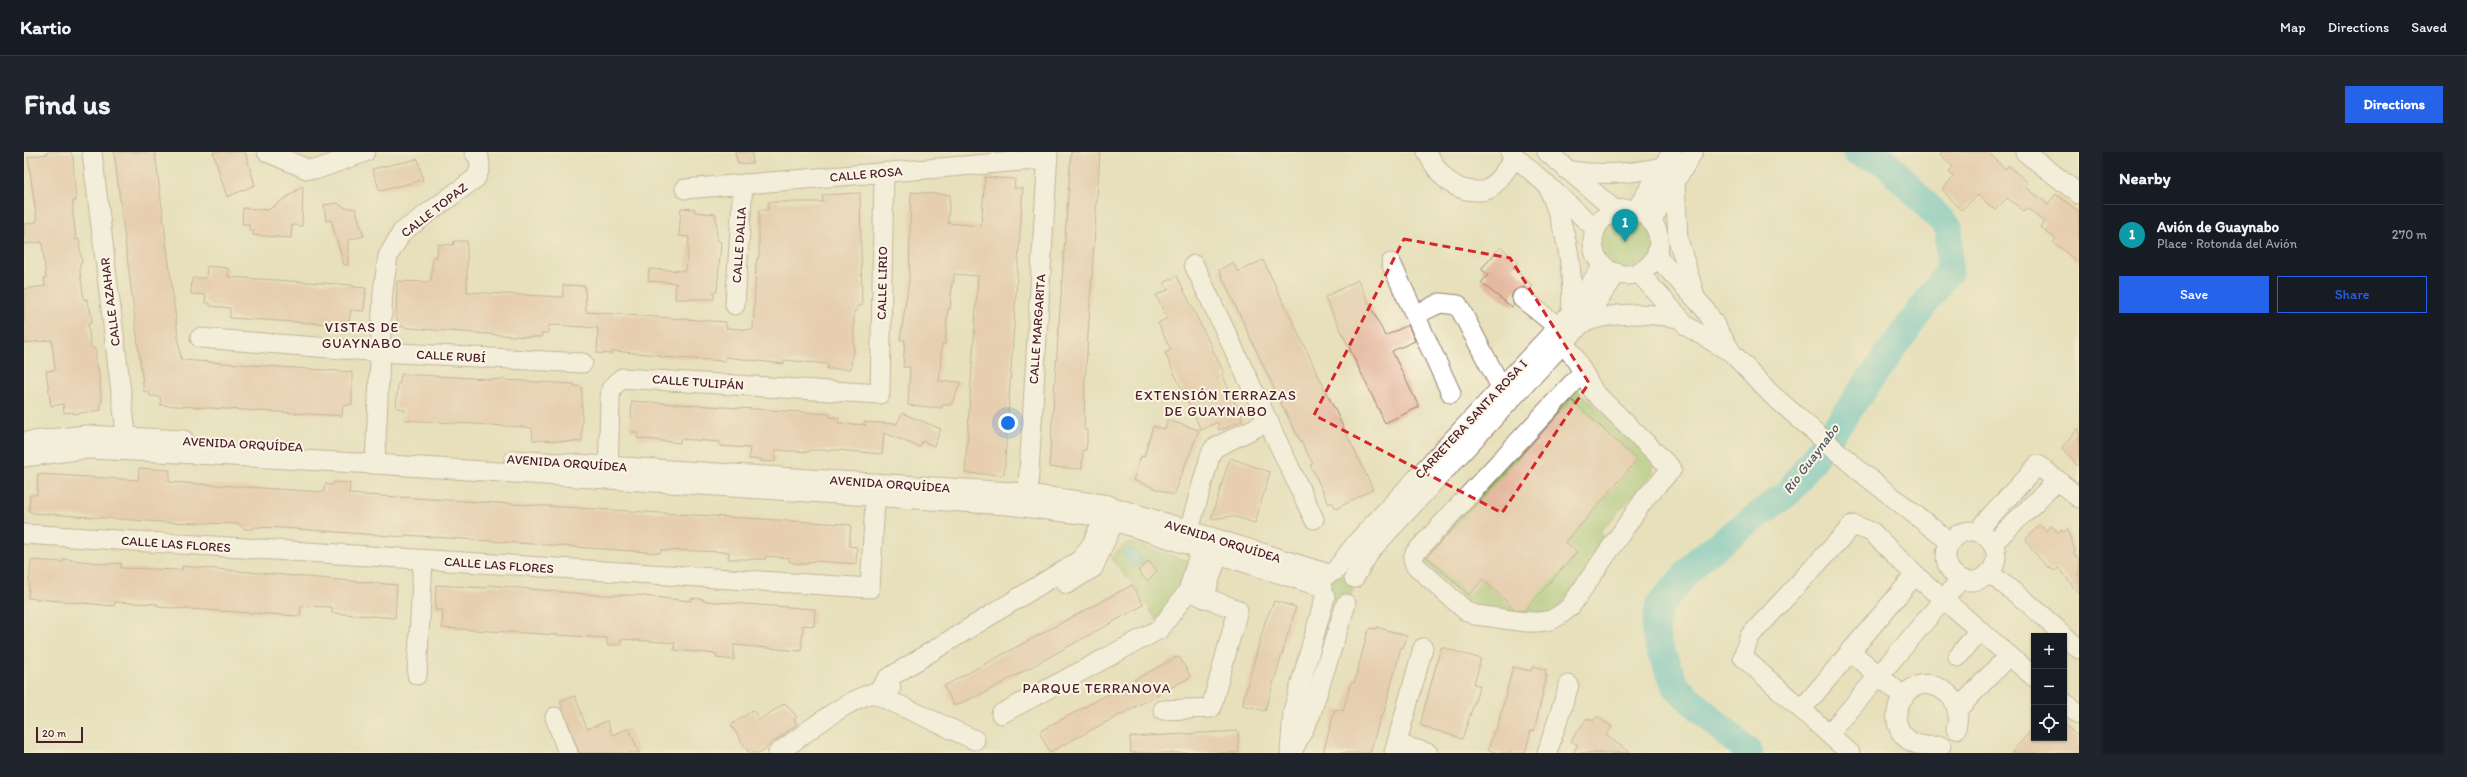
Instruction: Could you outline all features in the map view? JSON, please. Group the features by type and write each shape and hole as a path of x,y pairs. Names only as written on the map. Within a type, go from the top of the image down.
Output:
{"street":[{"name":"CALLE AZAHAR","path":"92,152 128,444"},
{"path":"267,152 307,169 318,169 365,152"},
{"name":"CALLE TOPAZ","path":"375,458 384,272 393,244 402,232 476,178 480,168 479,158 474,152"},
{"path":"1427,152 1438,171 1458,189 1483,192 1490,188 1513,154 1596,229"},
{"path":"1547,152 1616,211 1644,215 1659,237 1656,256 1649,266 1638,272 1610,269 1594,249 1596,229 1606,216 1616,211"},
{"path":"2025,152 2079,194"},
{"name":"CALLE ROSA","path":"684,189 884,172 1048,155"},
{"name":"CALLE MARGARITA","path":"1027,500 1048,155"},
{"path":"1644,215 1675,183 1691,155"},
{"path":"1567,170 1588,174 1626,174 1667,159"},
{"path":"1644,215 1667,159"},
{"name":"CALLE LIRIO","path":"880,394 884,172"},
{"path":"1675,183 1678,239 1695,298"},
{"name":"CALLE DALIA","path":"735,305 744,184"},
{"path":"1550,189 1562,220 1570,252 1576,318 1634,312 1680,318"},
{"path":"1656,256 1705,309 1732,353 1772,394 1862,473 1950,542"},
{"path":"1391,263 1451,393"},
{"path":"1194,265 1314,519"},
{"name":"CARRETERA SANTA ROSA I","path":"1291,753 1293,711 1328,582 1356,543 1501,387 1576,318 1610,269"},
{"path":"1638,272 1688,327 1732,353"},
{"path":"1522,298 1557,335 1583,372 1594,392 1672,469 1646,497 1570,607 1560,615 1547,621 1536,622 1475,615 1466,611 1415,565 1413,559 1415,553 1583,372"},
{"path":"1415,315 1440,302 1458,305 1501,387"},
{"name":"CARRETERA SANTA ROSA I","path":"1354,578 1371,550 1557,335"},
{"name":"CALLE RUBÍ","path":"200,338 381,352 583,363"},
{"name":"CALLE TULIPÁN","path":"608,473 611,389 622,378 880,394"},
{"path":"1190,530 1209,457 1214,448 1269,421"},
{"name":"AVENIDA ORQUÍDEA","path":"24,442 80,436 128,444 375,458 1027,500 1111,513 1190,530 1328,582"},
{"name":"AVENIDA ORQUÍDEA","path":"24,457 128,444"},
{"path":"1986,538 1965,532 1950,542 1946,552 1946,562 1950,571 1960,579 1976,581 1989,573 1996,561 1996,551 1986,538 1984,523 2038,466 2058,480 2079,498"},
{"path":"1986,538 2058,480"},
{"name":"CALLE LAS FLORES","path":"24,534 870,588 876,491"},
{"name":"AVENIDA ORQUÍDEA","path":"1111,513 1210,550 1328,582"},
{"path":"778,753 845,707 876,691 895,687 1093,568 1100,556 1111,513"},
{"path":"1850,753 1830,733 1743,657 1749,637 1853,525 1872,532 1915,575 2031,674"},
{"path":"1001,714 1160,629 1196,595 1210,550"},
{"path":"417,675 423,560"},
{"path":"1347,572 1354,578 1356,591 1351,600 1346,604 1335,604 1328,582 1347,572"},
{"path":"1989,573 2028,603 2079,648"},
{"path":"1802,709 1915,575"},
{"path":"1830,733 1944,600 1960,579"},
{"path":"1163,710 1211,708 1238,610 1196,595"},
{"name":"CARRETERA SANTA ROSA I","path":"1291,753 1310,716 1346,604"},
{"path":"1958,658 1979,630"},
{"path":"1423,648 1396,748 1428,753"},
{"path":"1850,651 1904,697"},
{"path":"1956,729 1958,709 2009,655"},
{"path":"1547,753 1568,685"},
{"path":"1941,746 1925,749 1915,746 1900,734 1896,715 1904,697 1915,689 1930,686 1947,693 1958,709"},
{"path":"876,691 975,740"},
{"path":"2067,705 2079,715"},
{"path":"555,717 568,753"}],"highlighted area":[{"path":"1404,239 1510,258 1589,383 1502,513 1314,415"}],"green space":[{"path":"1626,213 1637,215 1647,221 1653,231 1655,242 1653,253 1647,263 1637,269 1626,271 1615,269 1605,263 1599,253 1597,242 1599,231 1605,221 1615,215"},
{"path":"1575,388 1649,455 1653,460 1653,474 1600,532 1605,537 1586,561 1591,565 1555,614 1476,611 1419,556"},
{"path":"1128,542 1189,561 1184,581 1158,622 1133,584 1110,558"},
{"path":"1340,575 1349,579 1353,588 1349,597 1340,601 1331,597 1327,588 1331,579"}],"water":[{"path":"1128,548 1138,553 1142,563 1137,566 1130,565 1123,553"}],"building":[{"path":"47,152 71,152 73,159 76,201 73,201 73,213 76,240 79,239 82,263 80,264 80,272 84,300 87,299 88,307 90,307 92,322 88,325 91,347 96,350 96,367 98,367 102,402 100,403 101,410 73,414 73,412 64,413 63,404 51,406 46,371 55,370 52,340 24,343 24,289 45,286 44,278 46,278 42,242 24,244 24,224 37,222 28,157 47,154"},
{"path":"114,152 155,152 181,360 352,372 352,404 343,406 342,416 161,405 160,397 150,396 149,391 144,392"},
{"path":"213,152 245,152 255,185 227,197"},
{"path":"735,152 752,152 753,163 738,164"},
{"path":"1071,152 1100,152 1085,381 1084,430 1087,430 1087,442 1086,450 1083,450 1082,469 1049,467"},
{"path":"1938,152 1988,152 2005,169 2009,166 2027,182 2024,186 2048,204 2056,194 2079,212 2079,263 2053,242 2056,239 2041,228 2045,222 2027,208 2024,211 2007,198 1995,210 1978,195 1961,210 1942,189 1954,177 1949,172 1953,167"},
{"path":"418,159 423,180 380,191 372,169"},
{"path":"985,177 1015,179 1014,188 1023,188 1004,475 965,473 978,276 954,274 954,282 952,282 945,344 942,344 939,381 961,382 951,405 942,405 942,408 908,405 910,367 903,367 905,340 900,340 909,281 911,192 950,195 948,223 981,226"},
{"path":"303,186 302,226 292,225 291,238 253,235 254,230 249,230 249,224 242,224 243,208 268,210"},
{"path":"860,193 862,306 857,306 857,311 854,311 854,355 852,355 851,369 827,369 828,364 784,360 784,364 725,357 725,361 660,357 660,355 612,351 612,354 597,353 598,328 554,325 548,326 548,333 542,333 542,337 527,337 409,328 400,326 396,316 397,281 431,282 433,257 437,257 438,244 453,245 454,241 467,241 467,292 563,297 563,285 585,286 586,312 726,322 726,328 753,330 756,266 757,258 759,258 759,210 768,210 768,202 823,202 822,195"},
{"path":"337,203 346,208 355,208 364,236 348,240 348,264 344,265 331,220 326,221 324,205"},
{"path":"681,208 695,209 694,212 716,214 717,240 721,242 717,292 714,292 714,299 675,299 676,283 648,281 649,269 686,271 689,237 679,236"},
{"path":"1501,247 1518,262 1513,268 1533,286 1529,290 1523,287 1514,291 1511,297 1514,305 1512,307 1481,283 1488,275 1481,269"},
{"path":"1263,260 1373,489 1336,509 1332,502 1329,504 1310,465 1313,464 1282,406 1219,270 1233,262 1238,272"},
{"path":"207,266 228,268 228,277 353,285 353,287 366,288 364,311 351,310 349,321 343,321 343,325 230,318 230,308 210,306 210,303 205,303 206,295 191,294 192,278 206,278"},
{"path":"1177,276 1224,373 1222,374 1243,420 1226,428 1219,430 1218,422 1201,430 1165,353 1171,350 1158,323 1167,318 1156,295 1168,290 1164,283"},
{"path":"1358,280 1385,336 1408,325 1415,341 1392,351 1419,407 1385,423 1325,297"},
{"path":"401,374 574,384 574,386 582,387 582,442 533,440 532,428 524,427 404,420 405,410 396,407 398,383 400,383"},
{"path":"1572,400 1637,460 1566,542 1577,552 1524,611 1515,610 1483,579 1469,595 1427,557"},
{"path":"632,401 830,414 830,417 839,418 838,423 866,425 863,424 864,422 897,424 902,413 941,429 934,446 922,441 920,447 884,433 882,454 837,450 809,450 809,452 775,450 775,462 761,461 761,459 749,459 750,448 720,446 720,442 680,439 680,443 637,438 638,432 630,432"},
{"path":"1167,420 1199,430 1173,495 1133,480 1141,456 1144,457 1153,426 1165,429"},
{"path":"2079,428 2079,467 2062,447"},
{"path":"1230,458 1270,472 1255,523 1232,516 1211,519"},
{"path":"139,468 170,470 169,482 324,492 325,484 333,485 333,482 350,483 349,494 851,525 849,546 857,547 856,564 817,561 808,562 808,564 793,563 789,561 790,558 766,556 766,559 728,559 729,552 661,550 660,553 405,535 405,537 283,528 254,527 253,529 245,529 239,524 162,522 33,513 29,511 30,495 37,495 38,474 138,480"},
{"path":"2040,524 2047,531 2051,526 2059,533 2061,530 2064,533 2067,529 2075,551 2073,554 2079,559 2079,594 2059,568 2055,571 2048,567 2031,549 2026,539"},
{"path":"63,559 108,564 121,563 121,568 182,570 182,566 397,585 395,618 332,613 332,607 301,606 300,616 158,607 158,604 115,602 114,606 28,598 31,560 63,562"},
{"path":"1149,561 1157,571 1147,581 1138,571"},
{"path":"436,585 487,588 488,585 594,595 634,595 691,601 691,598 703,599 703,601 815,609 814,626 803,625 801,651 734,645 734,660 716,658 717,654 674,650 675,643 621,639 621,645 607,645 607,638 442,628 443,610 435,610"},
{"path":"1132,585 1143,604 1140,607 984,693 954,706 944,686"},
{"path":"1274,601 1296,607 1265,711 1243,705 1243,701 1265,622"},
{"path":"1377,627 1407,636 1403,648 1401,647 1383,716 1381,715 1370,753 1323,753 1335,709 1343,711 1351,682 1354,683 1368,631 1371,628 1376,629"},
{"path":"1441,647 1481,659 1474,684 1480,686 1462,739 1420,725"},
{"path":"1177,657 1180,658 1191,677 1050,752 1040,734 1042,730"},
{"path":"1533,666 1546,670 1545,675 1547,675 1534,731 1531,730 1525,753 1499,753 1488,750 1495,728 1497,729 1513,667 1531,671"},
{"path":"575,696 587,729 607,721 612,735 629,728 639,753 579,753 560,701"},
{"path":"785,703 797,717 794,719 797,724 759,753 749,753 731,725 753,710 759,720"},
{"path":"1597,716 1612,727 1606,735 1630,753 1573,753 1578,745 1571,741 1587,718 1593,721"},
{"path":"2067,727 2079,737 2079,753 2011,753 2031,730 2031,741 2067,741"},
{"path":"1238,731 1239,753 1131,753 1130,737"}],"waterway":[{"name":"Río Guaynabo","path":"1749,753 1677,688 1659,648 1655,631 1659,606 1699,559 1789,492 1949,271 1949,228 1885,162 1857,152"}],"place":[{"name":"Avión de Guaynabo","path":"1625,242"}],"district":[{"name":"VISTAS DE GUAYNABO","path":"362,336"},
{"name":"EXTENSIÓN TERRAZAS DE GUAYNABO","path":"1216,404"},
{"name":"PARQUE TERRANOVA","path":"1097,688"}]}
